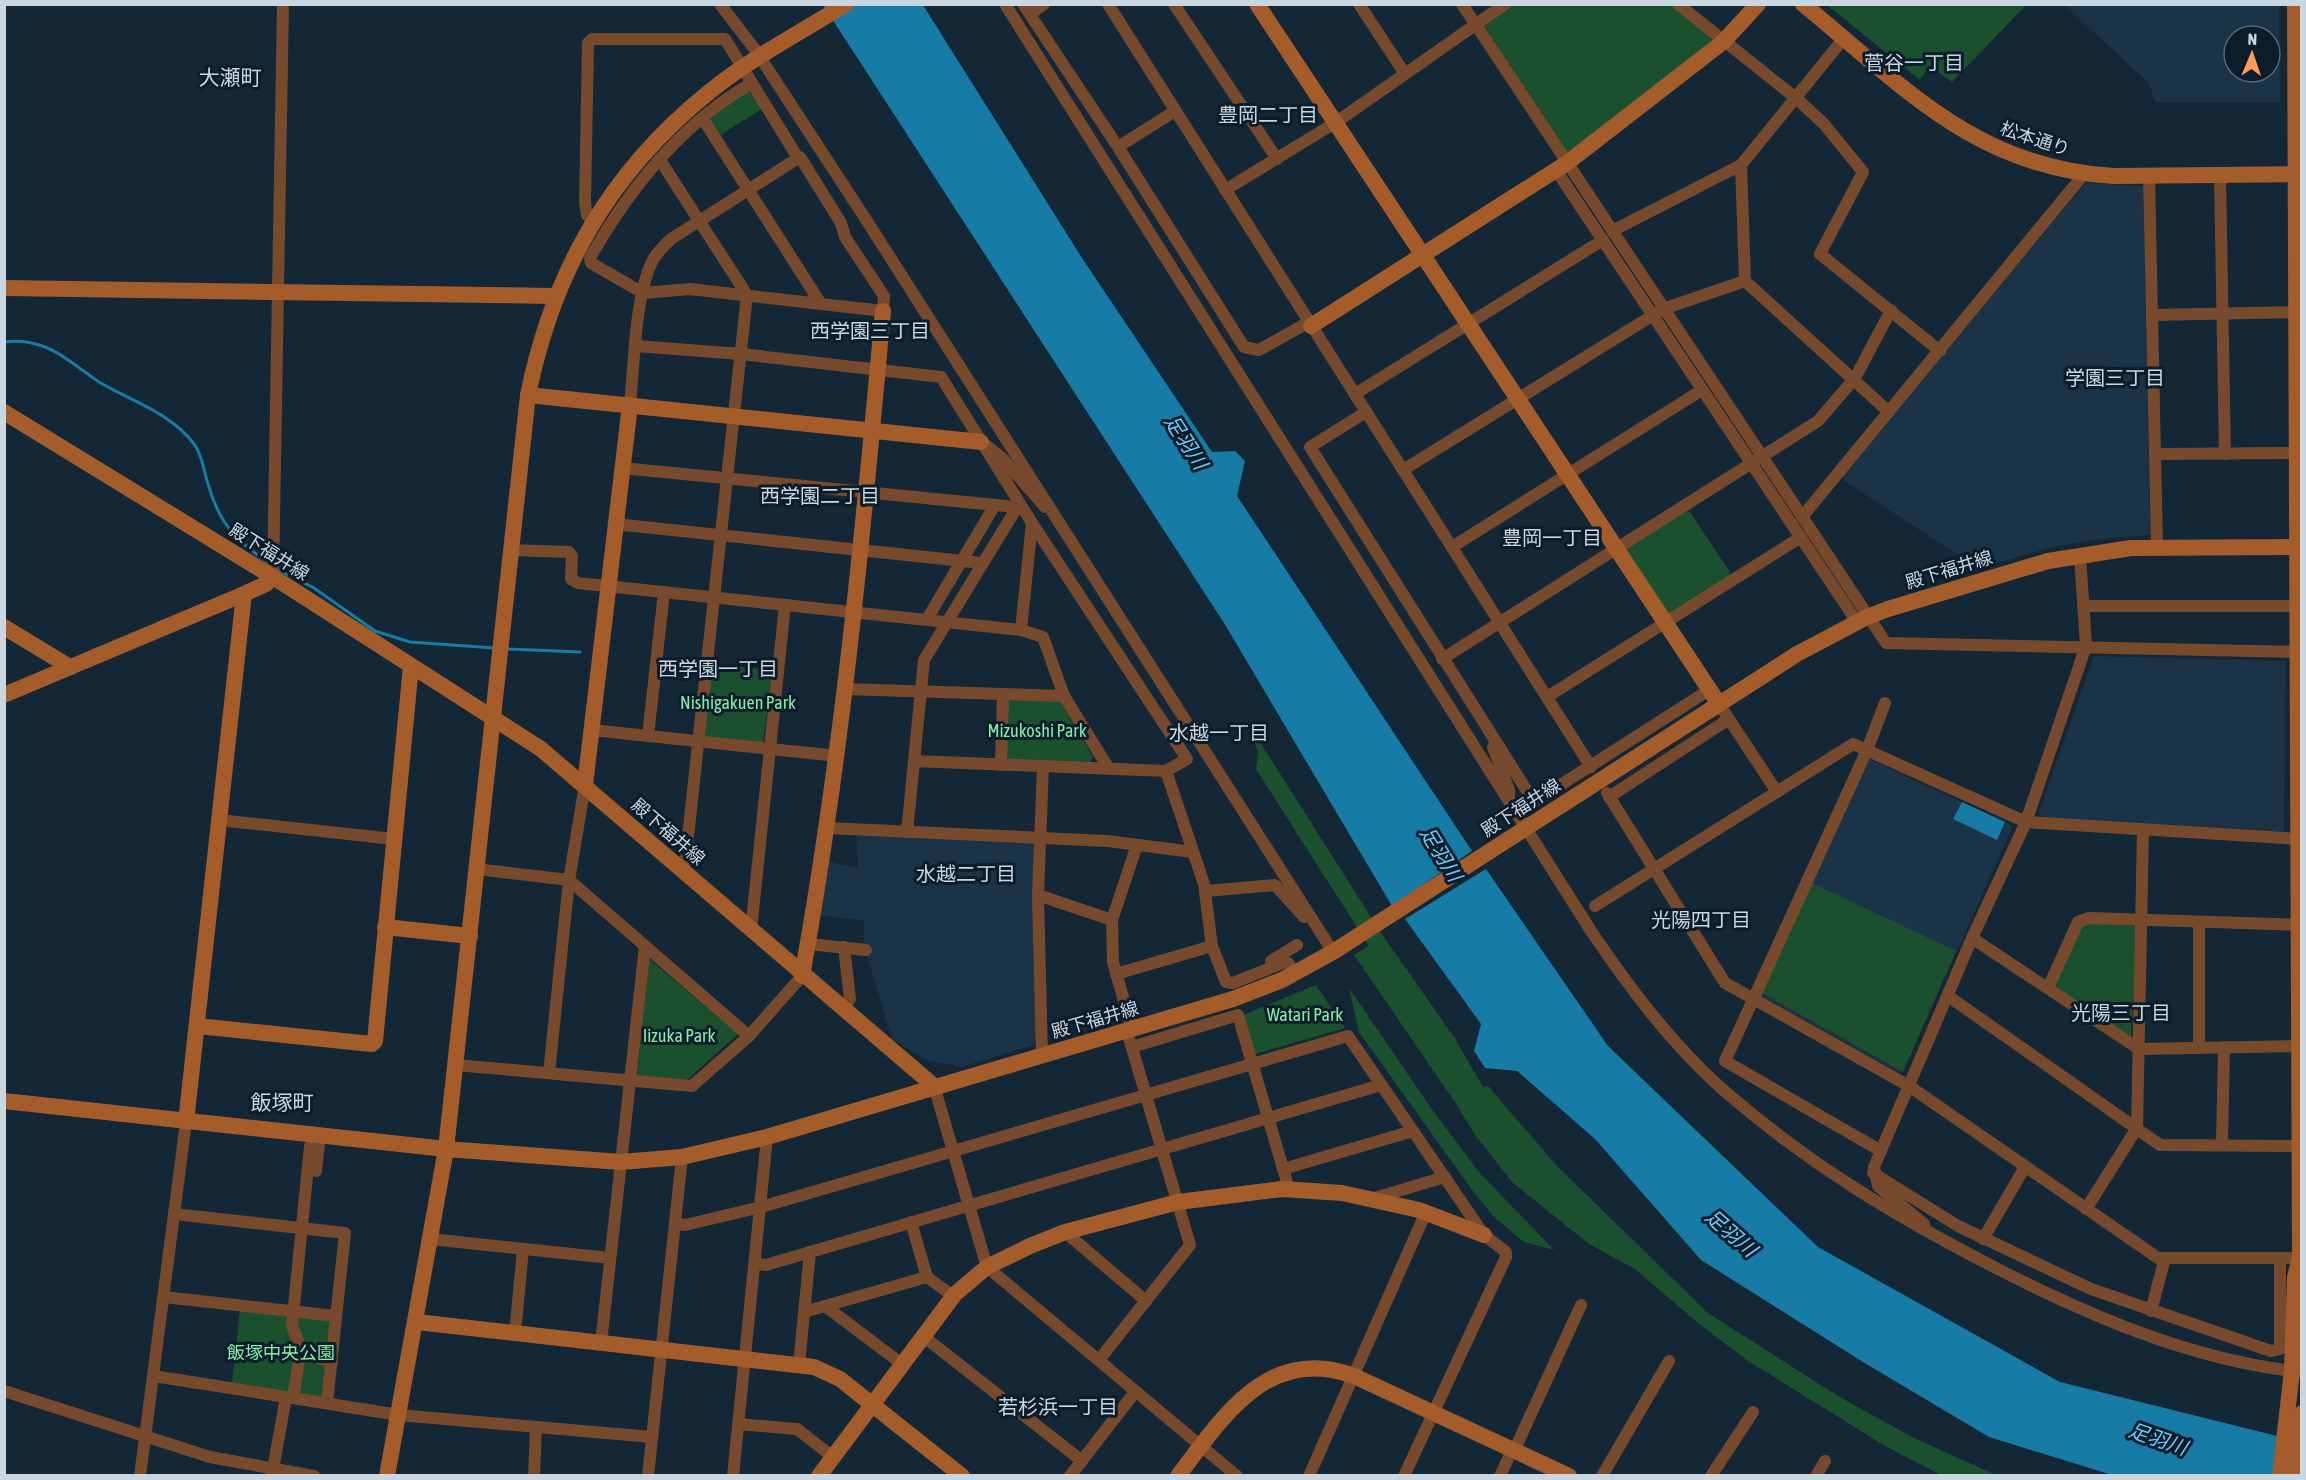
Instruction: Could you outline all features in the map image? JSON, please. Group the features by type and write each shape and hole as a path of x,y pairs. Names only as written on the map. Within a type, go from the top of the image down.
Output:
{"street":[{"path":"4,695 244,594 266,584 273,577 283,4"},
{"path":"720,4 763,57 1333,952"},
{"path":"728,4 744,34"},
{"path":"387,1476 417,1322 446,1149 528,395 539,346 555,296 593,221 627,173 664,133 708,92 846,4"},
{"path":"1005,4 1508,802 1628,984 1674,1041 1720,1087 1817,1165 1931,1235 2033,1287 2135,1329 2250,1366 2295,1373"},
{"path":"1044,4 1027,9 1118,147 1244,347 1251,351 1258,350 1310,324 1423,256 1562,167 1723,42 1758,4"},
{"path":"1108,4 1591,767"},
{"path":"1174,4 1276,159"},
{"path":"1257,4 1777,792"},
{"path":"1359,4 1406,74"},
{"path":"1462,4 1562,167 1756,459 1801,537 1862,619 1886,643 2300,652"},
{"path":"1226,190 1335,123 1505,4"},
{"path":"1678,4 1797,99 1824,124 1863,172 1820,254 1940,351"},
{"name":"松本通り","path":"1803,4 1943,118 1977,139 2042,166 2084,174 2149,176 2298,174"},
{"path":"2280,1476 2295,1373 2295,1277 2301,1258 2298,839 2300,652 2298,606 2298,174 2295,4"},
{"path":"1355,394 1607,235 1741,165 1797,99 1844,38"},
{"path":"593,221 587,215 585,202 588,43 592,39 725,39 738,60"},
{"path":"456,1065 692,1086 749,1036 802,976 808,944 827,828 845,689 878,369 883,311 884,296 845,237 841,223 750,79 660,160 614,216 590,258 596,267 643,293 676,288 883,311"},
{"path":"1118,147 1175,111"},
{"path":"703,119 821,304"},
{"path":"549,1073 569,880 585,785 636,346 647,274 658,251 671,239 798,158"},
{"path":"660,160 747,295 684,873"},
{"path":"1741,165 1745,281 1855,378 1889,412"},
{"path":"1802,517 2084,174"},
{"path":"2220,175 2225,453"},
{"path":"2149,176 2157,547"},
{"path":"1403,470 1658,312 1745,281"},
{"path":"4,288 555,296"},
{"path":"1442,659 1818,421 1855,378 1891,310"},
{"path":"1658,312 1702,390 1802,517 1862,619"},
{"path":"2152,315 2298,312"},
{"path":"636,346 741,354 941,378 1018,505 1187,759 1166,771 914,761"},
{"path":"1452,547 1702,390"},
{"path":"528,395 981,442 1002,458 1039,502 1059,519"},
{"name":"殿下福井線","path":"4,412 273,577 541,748 802,976 934,1086 1042,1056 1130,1036 1233,999 1294,974 1333,952 1797,654 1862,619 1931,594 2080,555 2157,547 2299,548"},
{"path":"1366,412 1310,447 1534,802 1709,690"},
{"path":"2155,454 2299,453"},
{"path":"622,468 995,505 1018,505"},
{"path":"927,619 995,505"},
{"path":"907,832 924,660 1018,505"},
{"path":"1021,630 1032,523"},
{"path":"615,524 982,563"},
{"path":"1547,697 1801,537"},
{"path":"511,550 569,552 572,556 571,579 574,582 947,621 1021,630 1043,638 1064,696 1109,769"},
{"path":"1931,1235 1926,1226 1878,1186 1873,1173 1972,938 2026,822 2086,646 2080,555"},
{"path":"648,736 664,592"},
{"path":"140,1476 186,1122 244,594"},
{"path":"751,930 785,605"},
{"path":"2083,606 2298,606"},
{"path":"4,627 70,667"},
{"path":"197,1026 372,1044 375,1041 411,666"},
{"path":"845,689 1064,696"},
{"path":"1001,765 1003,694"},
{"path":"1881,1151 1725,1061 1866,750 1885,703"},
{"path":"1729,719 1608,795 1725,983 1909,1086 2158,1258 2301,1258"},
{"path":"592,730 837,756"},
{"path":"1490,734 1509,790 1508,802"},
{"path":"1595,906 1853,744 2026,822 2298,839"},
{"path":"1042,1056 1038,895 1043,766"},
{"path":"1166,771 1206,891 1212,946 1228,983 1286,962 1294,974"},
{"path":"219,820 394,839"},
{"path":"827,828 1137,844 1193,852"},
{"path":"2086,1209 2137,1128 2143,830"},
{"path":"1099,1360 1190,1245 1146,1095 1113,962 1112,920 1137,844"},
{"path":"477,869 569,880 749,1036"},
{"path":"1206,891 1275,885 1305,919 1319,929"},
{"path":"1038,895 1112,920"},
{"path":"2048,988 2078,922 2089,918 2300,925"},
{"path":"2199,922 2199,1048"},
{"path":"385,927 470,936"},
{"path":"1972,938 2139,1049 2301,1046"},
{"path":"808,944 866,950"},
{"path":"1225,978 1274,960 1297,945"},
{"path":"601,1343 632,1080 645,946"},
{"path":"1116,974 1212,946"},
{"path":"842,1008 850,999 844,947"},
{"path":"1948,996 2160,1145 2300,1146"},
{"path":"1130,1036 1238,1016 1270,1117 1289,1189"},
{"path":"675,1224 685,1225 760,1207 1348,1036 1484,1235"},
{"path":"2222,1145 2224,1047"},
{"path":"755,1264 766,1265 1381,1085"},
{"path":"4,1101 186,1122 315,1141 621,1162 682,1157 767,1137 934,1086 987,1267 1237,1476"},
{"path":"1283,1169 1413,1131"},
{"path":"733,1476 767,1137"},
{"path":"315,1141 294,1311 294,1335 301,1349 310,1356 332,1362"},
{"path":"648,1476 682,1157"},
{"path":"1983,1239 2025,1167"},
{"path":"1873,1173 1958,1226 2091,1289 2271,1351 2280,1349 2280,1258"},
{"path":"1370,1199 1445,1177"},
{"path":"820,1475 953,1296 987,1267 1065,1232 1178,1202 1257,1190 1289,1189 1342,1193 1426,1212 1484,1235 1506,1252 1506,1257 1404,1476"},
{"path":"1309,1476 1426,1212"},
{"path":"174,1214 345,1233 327,1403"},
{"path":"911,1222 927,1277 953,1296"},
{"path":"1065,1232 1146,1300"},
{"path":"430,1239 610,1258"},
{"path":"515,1334 523,1249"},
{"path":"799,1365 810,1252"},
{"path":"2151,1311 2165,1258"},
{"path":"804,1312 927,1277"},
{"path":"164,1297 336,1316"},
{"path":"1500,1476 1581,1305"},
{"path":"825,1306 902,1364"},
{"path":"417,1322 799,1365 828,1372 962,1476"},
{"path":"923,1336 1082,1461"},
{"path":"273,1472 301,1349"},
{"path":"1602,1476 1669,1361"},
{"path":"1178,1476 1200,1446 1246,1393 1271,1379 1307,1368 1326,1369 1354,1376 1514,1448 1569,1476"},
{"path":"154,1376 399,1415 652,1437"},
{"path":"4,1391 210,1457 273,1472 312,1475"},
{"path":"1070,1476 1135,1392"},
{"path":"1711,1476 1753,1412"},
{"path":"2294,1476 2301,1413"},
{"path":"738,1424 797,1429 833,1457"},
{"path":"534,1476 537,1427"},
{"path":"1816,1476 1825,1461"}],"shaded area":[{"path":"2064,5 2279,5 2279,24 2222,24 2222,84 2280,84 2280,102 2155,102 2149,83"},
{"path":"2086,183 2143,186 2150,535 2100,539 2052,547 1981,568 1843,480 1842,474"},
{"path":"2094,656 2286,661 2284,832 2042,818 2039,812"},
{"path":"1867,758 2013,826 1902,1074 1760,996"},
{"path":"856,834 1032,841 1035,845 1036,1041 1034,1045 961,1067 926,1060 892,1039 864,945 864,921 819,915 825,861 858,868"}],"green space":[{"path":"1678,4 1723,42 1564,159 1479,30 1512,5"},
{"path":"1827,5 2026,5 1952,82 1930,66 1920,80"},
{"path":"749,91 762,109 719,136 709,121 728,104"},
{"path":"1684,511 1690,512 1730,572 1729,578 1672,614 1667,613 1625,552 1627,548"},
{"name":"Nishigakuen Park","path":"712,664 773,670 763,743 704,737"},
{"name":"Mizukoshi Park","path":"1007,700 1060,701 1093,757 1088,764 1005,760"},
{"path":"1246,720 1381,933 1454,1037 1483,1087 1488,1086 1556,1165 1708,1313 1838,1396 1914,1438 1996,1475 1941,1475 1885,1446 1748,1361 1699,1324 1635,1269 1589,1244 1512,1182 1475,1135 1354,955 1369,946 1256,769 1258,752"},
{"path":"1812,883 1956,951 1903,1072 1762,993"},
{"path":"2088,923 2135,926 2137,931 2131,1037 2057,989 2056,983 2081,927"},
{"name":"Iizuka Park","path":"649,959 738,1034 687,1080 637,1077"},
{"name":"Watari Park","path":"1316,985 1345,1028 1255,1054 1243,1015"},
{"path":"1349,988 1431,1108 1479,1172 1554,1250 1524,1242 1494,1217 1472,1190 1359,1032"},
{"name":"飯塚中央公園","path":"240,1310 332,1321 324,1398 232,1384"}],"water":[{"name":"足羽川","path":"823,5 923,5 1082,258 1212,452 1235,451 1245,461 1237,496 1472,851 1392,906 1224,623"},
{"path":"1962,802 2005,822 1997,840 1953,819"},
{"name":"足羽川","path":"1486,869 1608,1046 1818,1247 2060,1382 2301,1442 2301,1475 2112,1475 1989,1437 1863,1362 1701,1260 1595,1139 1517,1071 1485,1068 1474,1051 1481,1024 1405,919"}],"waterway":[{"path":"4,342 30,343 52,350 99,382 162,416 185,433 197,449 213,500 225,522 240,540 270,564"},
{"path":"277,569 314,588 375,631 410,642 494,648"},
{"path":"506,649 580,652"}],"district":[{"name":"菅谷一丁目","path":"1914,63"},
{"name":"大瀬町","path":"230,78"},
{"name":"豊岡二丁目","path":"1268,115"},
{"name":"西学園三丁目","path":"870,331"},
{"name":"学園三丁目","path":"2115,378"},
{"name":"西学園二丁目","path":"820,496"},
{"name":"豊岡一丁目","path":"1552,538"},
{"name":"西学園一丁目","path":"718,669"},
{"name":"水越一丁目","path":"1219,733"},
{"name":"水越二丁目","path":"966,874"},
{"name":"光陽四丁目","path":"1701,920"},
{"name":"光陽三丁目","path":"2121,1013"},
{"name":"飯塚町","path":"282,1103"},
{"name":"若杉浜一丁目","path":"1058,1407"}]}
